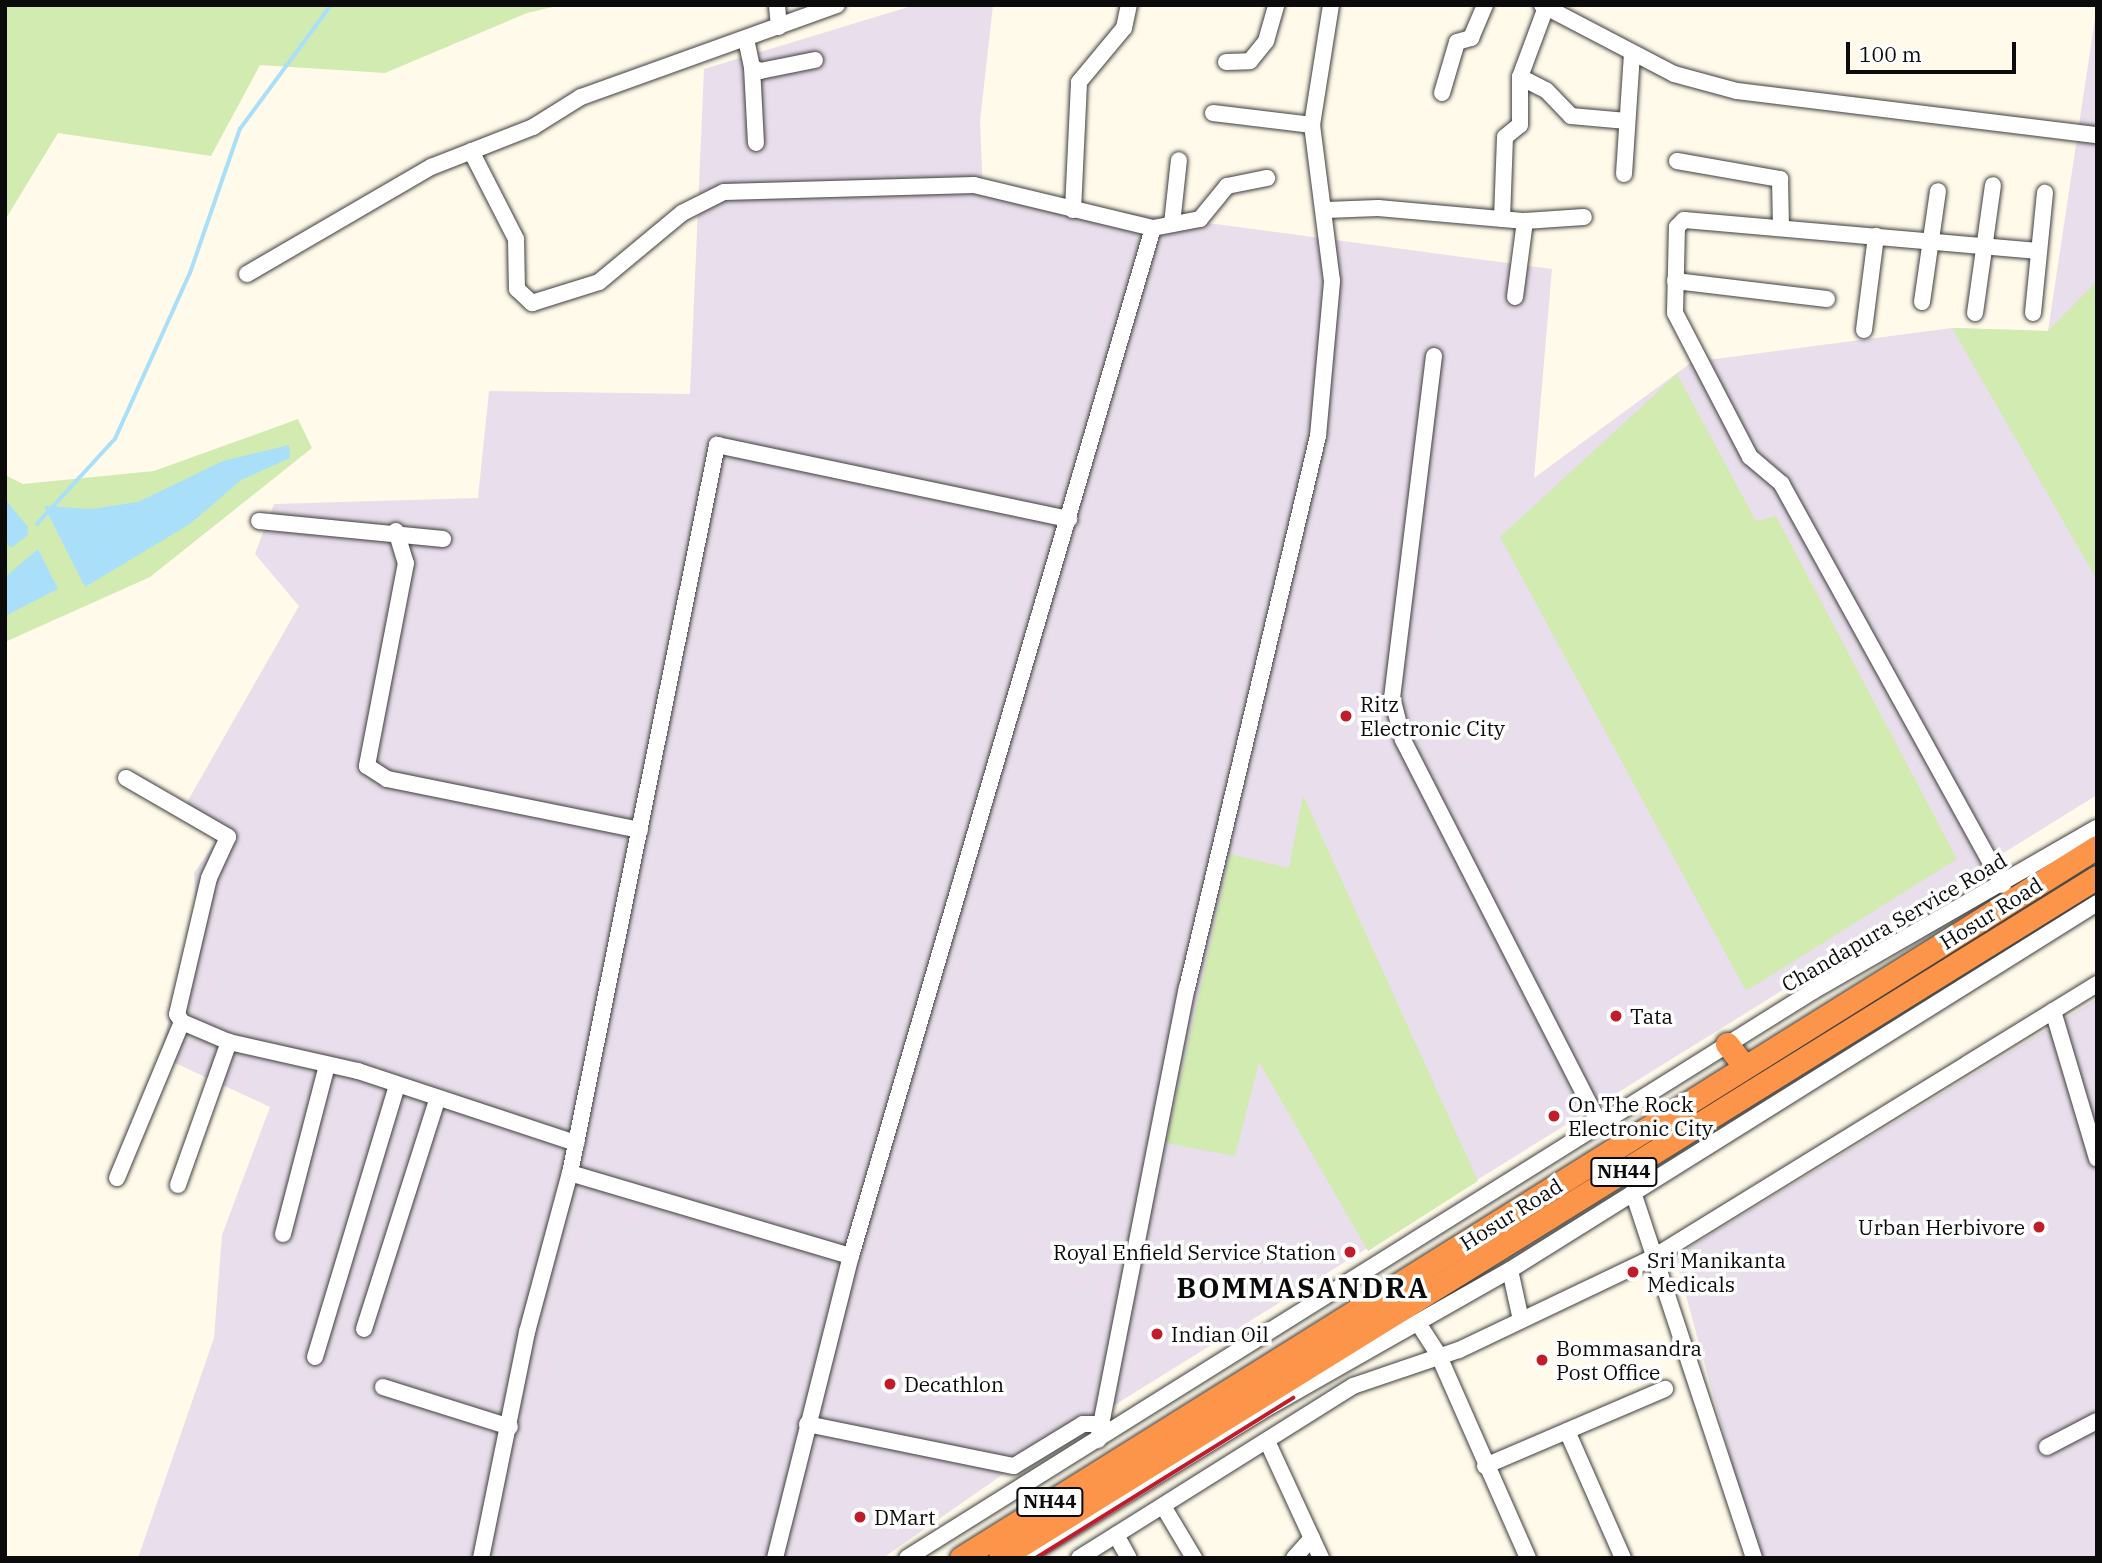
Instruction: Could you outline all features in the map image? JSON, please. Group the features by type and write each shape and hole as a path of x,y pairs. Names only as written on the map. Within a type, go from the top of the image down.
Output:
{"highway":[{"name":"Hosur Road","path":"1000,1558 1144,1456 1745,1067 2097,847"},
{"name":"Hosur Road","path":"961,1558 1144,1456 2097,877"},
{"path":"1720,1048 1745,1067"}],"street":[{"path":"777,5 779,27"},
{"path":"247,274 431,167 533,127 581,97 836,5"},
{"path":"1073,210 1079,82 1124,28 1129,5"},
{"path":"1226,62 1250,61 1266,41 1276,5"},
{"path":"807,1424 1014,1466 1083,1424 1100,1432 1186,988 1318,436 1332,281 1326,210 1312,125 1331,5"},
{"path":"1443,93 1457,42 1471,38 1485,5"},
{"path":"1502,219 1505,137 1520,125 1520,77 1544,6 1674,74 1737,91 2097,135"},
{"path":"746,39 752,67 756,143"},
{"path":"1625,174 1632,54"},
{"path":"752,67 815,60"},
{"path":"1520,77 1546,90 1571,116 1627,121"},
{"path":"1213,113 1312,125"},
{"path":"471,151 516,239 517,289 532,303 599,282 682,213 724,192 974,185 1153,228 1200,219 1227,186 1267,178"},
{"path":"1172,224 1179,160"},
{"path":"1677,161 1780,179 1781,227"},
{"path":"1975,313 1993,184"},
{"path":"1922,302 1938,191"},
{"path":"2033,313 2045,193"},
{"path":"1326,210 1378,208 1525,222 1584,217"},
{"path":"1515,297 1525,222"},
{"path":"2003,885 1782,485 1750,457 1675,313 1675,281 1679,222 1781,227 2039,251"},
{"path":"775,1558 851,1256 1153,228"},
{"path":"1864,330 1876,236"},
{"path":"1675,281 1827,299"},
{"path":"1434,356 1392,696 1402,740 1599,1123"},
{"path":"481,1558 510,1427 527,1332 570,1173 717,446 1069,519"},
{"path":"259,521 396,531 443,539"},
{"path":"396,531 406,563 367,766 387,779 640,830"},
{"path":"126,778 228,837 209,878 177,1014 182,1022 229,1042 327,1065 576,1143"},
{"name":"Chandapura Service Road","path":"907,1558 1100,1432 1720,1048 2097,828"},
{"path":"1024,1558 1342,1366 1510,1270 2097,903"},
{"path":"1079,1558 1353,1386 1521,1320 1652,1258 2097,984"},
{"path":"2053,1011 2097,1159"},
{"path":"117,1178 182,1022"},
{"path":"178,1185 229,1042"},
{"path":"283,1234 327,1065"},
{"path":"315,1357 397,1086"},
{"path":"364,1329 437,1100"},
{"path":"570,1173 851,1256"},
{"path":"1633,1192 1652,1258 1754,1558"},
{"path":"1510,1270 1521,1320"},
{"path":"1418,1323 1438,1354 1485,1466 1528,1558"},
{"path":"1342,1366 1353,1386"},
{"path":"383,1387 510,1427"},
{"path":"1485,1466 1665,1389"},
{"path":"2047,1447 2097,1421"},
{"path":"1567,1431 1623,1558"},
{"path":"1267,1441 1321,1558"},
{"path":"1163,1506 1194,1558"},
{"path":"1116,1535 1129,1558"},
{"path":"1294,1558 1312,1538"}],"shaded area":[{"path":"915,5 993,5 980,121 983,193 1552,269 1534,478 1692,362 1952,328 2048,331 2097,5 2097,795 1002,1475 883,1558 138,1558 214,1338 222,1235 270,1107 160,1056 196,909 194,873 220,836 182,811 299,606 255,554 274,504 478,498 489,391 690,394 704,69"},
{"path":"2097,999 2097,1558 1758,1558 1675,1256"}],"green space":[{"path":"5,5 561,5 527,13 385,73 260,65 211,156 58,133 5,220"},
{"path":"2097,281 2097,580 1952,328 2048,331"},
{"path":"1677,374 1756,521 1776,516 1957,859 1746,991 1500,537"},
{"path":"298,419 312,448 150,577 5,642 5,475 23,484 154,471"},
{"path":"1303,795 1478,1181 1368,1251 1259,1062 1235,1156 1166,1143 1230,854 1289,868"}],"water":[{"path":"289,445 290,458 241,480 190,524 85,587 44,506 91,509 138,502 223,461"},
{"path":"5,499 28,527 27,536 11,548 5,541"},
{"path":"38,549 58,589 5,616 5,577"}],"waterway":[{"path":"37,524 115,439 190,273 240,129 331,5"}],"railway":[{"path":"1036,1558 1293,1398"}],"place":[{"name":"Ritz Electronic City","path":"1346,716"},
{"name":"Tata","path":"1616,1016"},
{"name":"On The Rock Electronic City","path":"1554,1116"},
{"name":"Urban Herbivore","path":"2039,1227"},
{"name":"Royal Enfield Service Station","path":"1350,1252"},
{"name":"Sri Manikanta Medicals","path":"1633,1272"},
{"name":"Indian Oil","path":"1157,1334"},
{"name":"Bommasandra Post Office","path":"1542,1360"},
{"name":"Decathlon","path":"890,1384"},
{"name":"DMart","path":"860,1517"}],"district":[{"name":"BOMMASANDRA","path":"1303,1288"}]}
